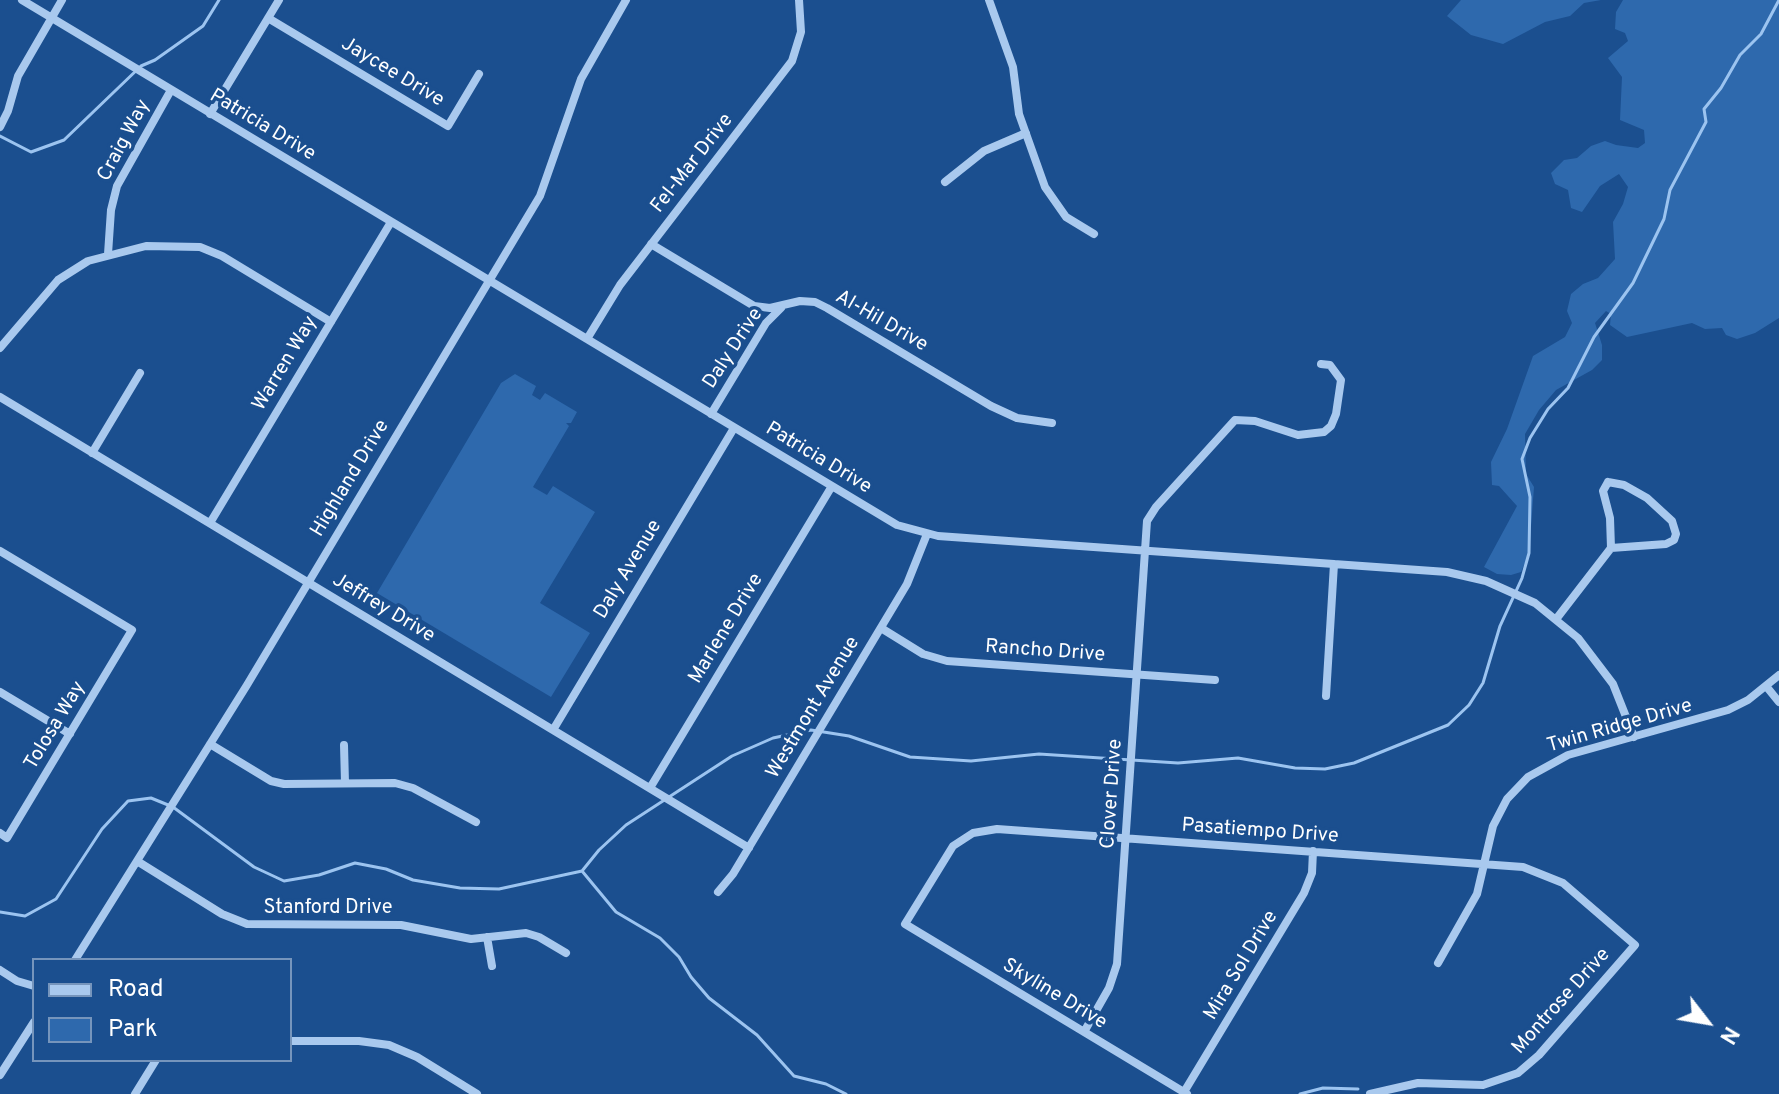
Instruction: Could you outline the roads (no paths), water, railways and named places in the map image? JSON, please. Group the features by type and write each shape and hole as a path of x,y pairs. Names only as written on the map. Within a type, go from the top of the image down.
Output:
{"street":[{"name":"Patricia Drive","path":"22,0 897,525 927,534 1460,574 1507,589 1557,618 1588,648 1613,684 1634,737"},
{"path":"0,127 18,76 62,0"},
{"path":"210,114 279,0"},
{"name":"Highland Drive","path":"77,958 540,196 581,79 626,0"},
{"name":"Fel-Mar Drive","path":"587,339 620,285 792,61 801,32 799,0"},
{"path":"989,0 1013,67 1017,102 1045,187 1057,208 1075,225 1094,234"},
{"name":"Jaycee Drive","path":"268,18 448,126 479,74"},
{"name":"Craig Way","path":"108,254 111,210 117,186 171,90"},
{"path":"945,182 984,151 1026,133"},
{"name":"Warren Way","path":"210,523 391,222"},
{"name":"Al-Hil Drive","path":"651,244 754,306 770,308 800,301 815,302 991,406 1017,418 1052,423"},
{"path":"0,348 58,280 88,261 146,246 200,247 222,256 331,322"},
{"name":"Daly Drive","path":"711,414 766,323 775,312 787,305"},
{"name":"Clover Drive","path":"1084,1032 1115,972 1147,521 1156,507 1235,420 1255,421 1298,435 1324,432 1331,426 1341,380 1330,365 1321,364"},
{"path":"92,453 140,373"},
{"name":"Jeffrey Drive","path":"0,397 749,848"},
{"name":"Daly Avenue","path":"553,730 734,428"},
{"path":"1557,618 1611,548 1610,518 1603,491 1608,482 1624,485 1647,498 1672,521 1676,534 1674,540 1666,544 1611,548"},
{"name":"Marlene Drive","path":"650,788 832,486"},
{"name":"Westmont Avenue","path":"718,892 749,848 881,628 916,567 927,534"},
{"name":"Tolosa Way","path":"0,551 132,630 70,734 4,835"},
{"path":"1326,696 1334,564"},
{"name":"Rancho Drive","path":"881,628 923,654 947,661 1215,680"},
{"name":"Twin Ridge Drive","path":"1438,963 1473,904 1481,884 1488,840 1499,812 1528,777 1568,755 1728,710 1779,675"},
{"path":"1766,686 1779,702"},
{"path":"0,692 70,734"},
{"path":"210,744 271,781 284,784 395,783 407,786 476,822"},
{"path":"344,745 345,783"},
{"name":"Pasatiempo Drive","path":"905,924 953,846 973,833 997,829 1523,867 1550,876 1574,892 1635,945"},
{"name":"Mira Sol Drive","path":"1186,1093 1304,893 1312,873 1313,851"},
{"name":"Stanford Drive","path":"137,861 222,914 247,924 401,925 458,937 526,933 566,953"},
{"name":"Skyline Drive","path":"905,924 1186,1093"},
{"path":"487,937 492,966"},
{"name":"Montrose Drive","path":"1370,1094 1418,1083 1483,1085 1518,1073 1539,1055 1635,945"},
{"path":"0,970 17,981 32,985"},
{"path":"0,1075 32,1025"},
{"path":"292,1041 359,1041 389,1045 417,1057 477,1094"},
{"path":"135,1094 155,1062"}],"waterway":[{"path":"0,136 31,152 64,140 141,66 155,60 203,26 219,0"},
{"path":"0,912 25,916 56,899 102,829 128,801 151,798 173,807 254,867 284,881 319,875 355,863 386,869 413,880 460,888 499,889 582,871 626,825 732,756 773,738 811,730 849,736 910,757 971,761 1039,754 1178,763 1238,758 1295,768 1325,769 1354,763 1448,725 1469,705 1483,683 1500,626 1522,578 1529,553 1530,497 1522,459 1530,438 1548,409 1568,388 1594,337 1633,283 1664,219 1670,190 1706,122 1704,109 1721,88 1740,55 1761,34 1779,0"},
{"path":"582,871 616,912 660,938 679,957 709,998 757,1035 794,1076 826,1084 846,1094"},
{"path":"1300,1094 1323,1088 1358,1089"}]}
